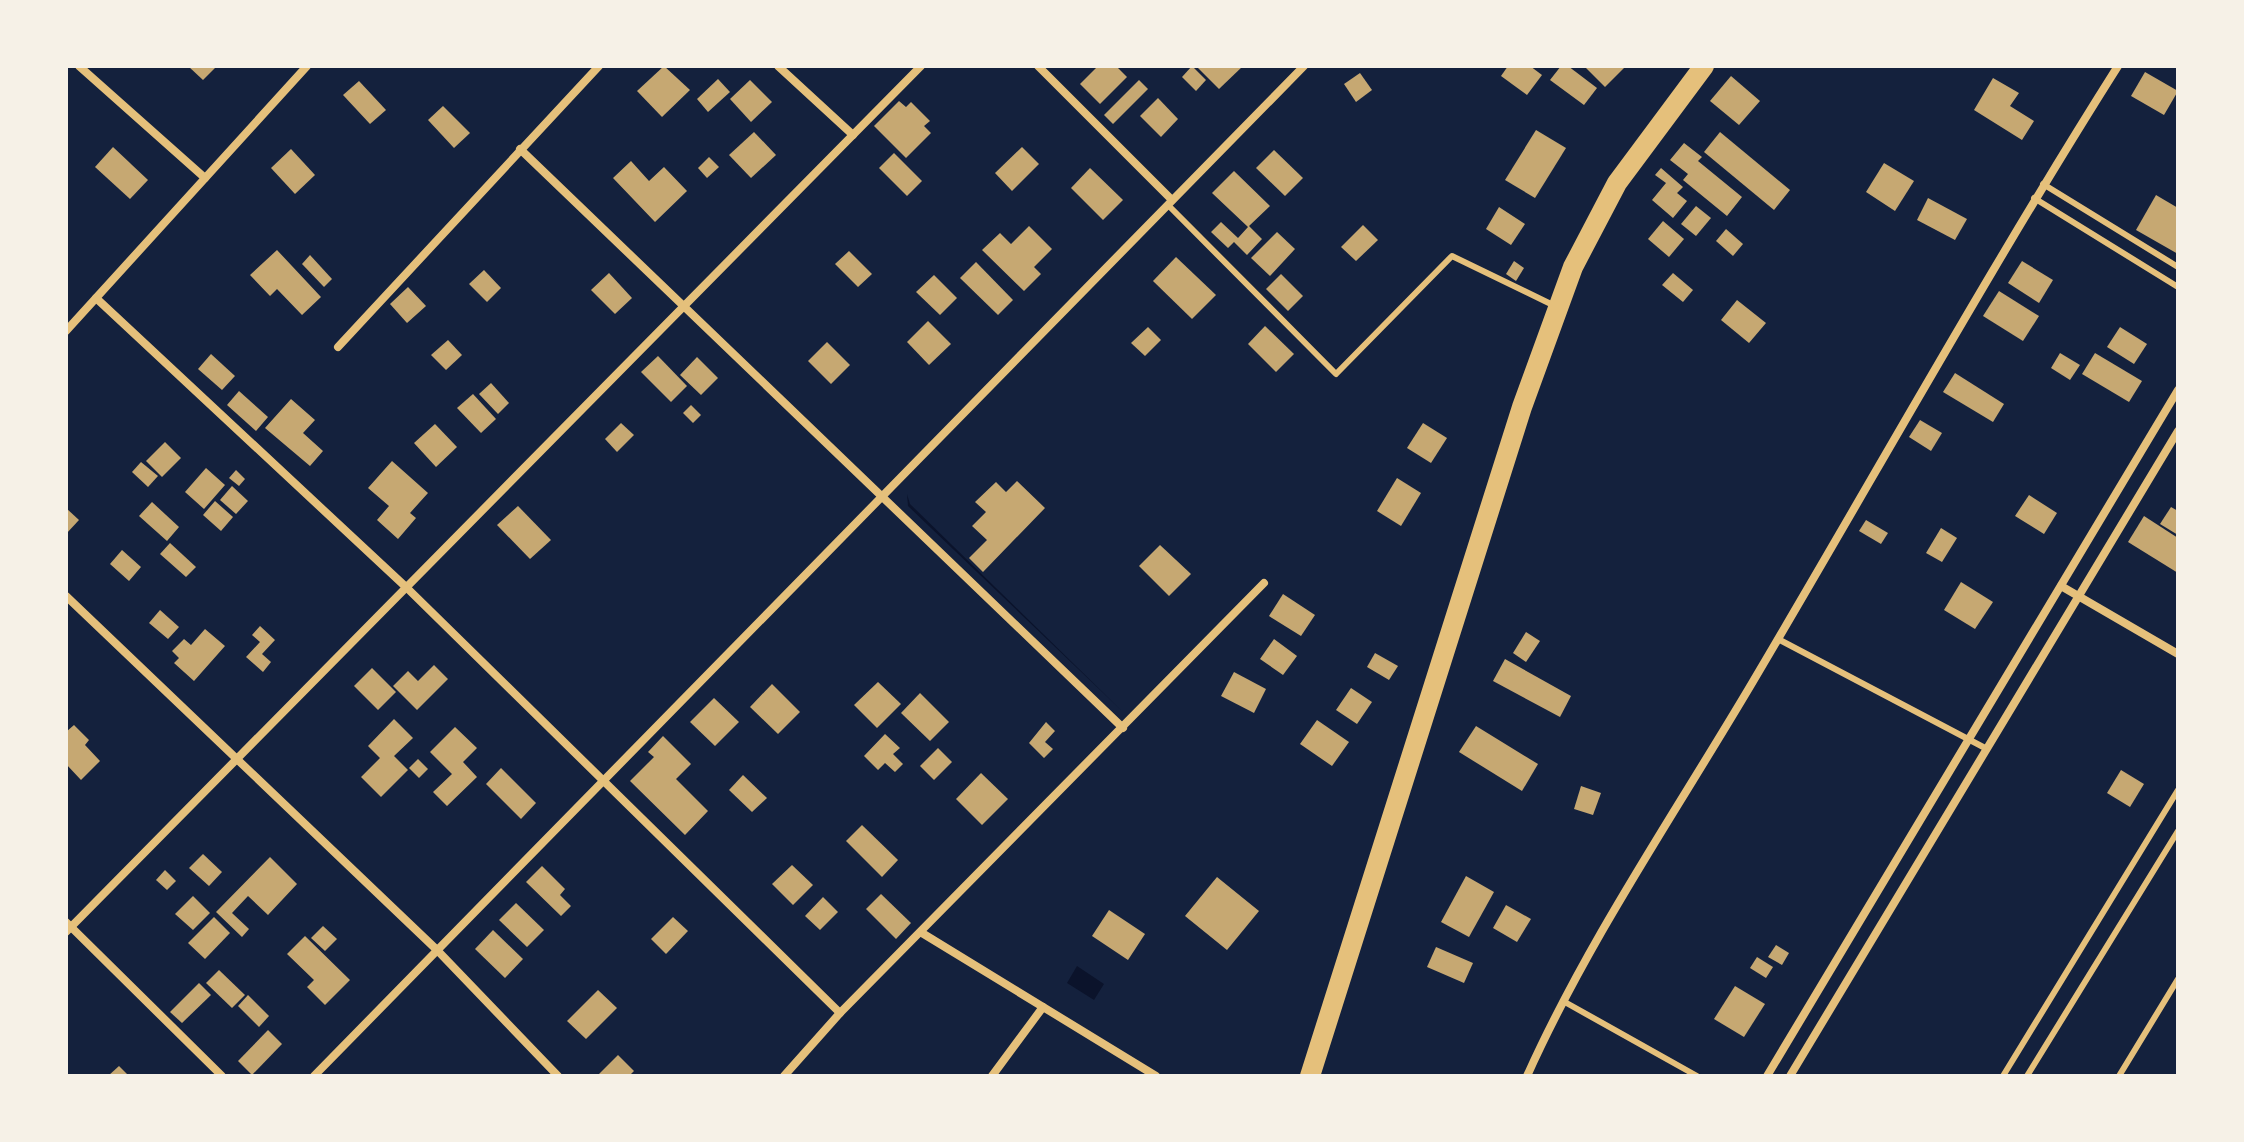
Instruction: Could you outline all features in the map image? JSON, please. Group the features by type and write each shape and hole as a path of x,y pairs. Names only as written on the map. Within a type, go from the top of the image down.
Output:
{"main road":[{"path":"1310,1076 1522,407 1573,267 1617,183 1704,66"}],"street":[{"path":"79,66 205,178"},
{"path":"66,331 307,66"},
{"path":"338,347 599,66"},
{"path":"778,66 853,135"},
{"path":"222,1076 68,927 238,759 921,66"},
{"path":"1038,66 1170,203"},
{"path":"314,1076 1304,66"},
{"path":"1527,1076 1563,1001 2034,198 2118,66"},
{"path":"520,149 1123,728"},
{"path":"96,298 407,588 840,1013"},
{"path":"1767,1076 2178,390"},
{"path":"1790,1076 2178,431"},
{"path":"784,1076 840,1013 1264,583"},
{"path":"2061,586 2178,654"},
{"path":"66,596 437,950 558,1076"},
{"path":"922,933 1156,1076"},
{"path":"992,1076 1043,1007"}],"lane":[{"path":"2043,184 2178,267"},
{"path":"2034,198 2178,287"},
{"path":"1170,203 1336,374 1452,256 1558,307"},
{"path":"1778,639 1987,749"},
{"path":"2003,1076 2178,790"},
{"path":"2027,1076 2178,831"},
{"path":"2119,1076 2178,979"},
{"path":"1563,1001 1697,1076"}],"water":[{"path":"907,494 910,504 1122,711 908,506"},
{"path":"1077,966 1104,984 1094,1000 1067,983"}],"building":[{"path":"188,66 217,66 203,80"},
{"path":"664,66 690,90 662,117 637,91"},
{"path":"1098,66 1116,66 1127,77 1100,104 1080,84"},
{"path":"1192,66 1206,80 1196,91 1182,77"},
{"path":"1196,66 1243,66 1219,89"},
{"path":"1508,66 1530,66 1542,75 1527,95 1501,76"},
{"path":"1561,66 1568,66 1597,88 1584,105 1550,80"},
{"path":"1584,66 1626,66 1605,87"},
{"path":"2145,72 2178,91 2164,115 2131,96"},
{"path":"1360,73 1372,90 1356,102 1344,84"},
{"path":"1731,76 1760,101 1739,125 1710,101"},
{"path":"1993,78 2019,93 2010,106 2034,121 2022,140 1974,110"},
{"path":"718,79 730,92 708,112 697,99"},
{"path":"750,80 772,102 751,122 730,99"},
{"path":"1139,80 1148,89 1113,124 1104,115"},
{"path":"359,81 386,110 370,124 343,95"},
{"path":"1158,98 1178,119 1161,137 1140,116"},
{"path":"899,101 906,107 911,102 930,121 924,126 931,133 906,158 874,126"},
{"path":"443,106 470,133 454,148 428,120"},
{"path":"1536,130 1566,148 1535,198 1505,180"},
{"path":"754,132 776,155 751,178 729,155"},
{"path":"1720,132 1790,190 1774,210 1704,152"},
{"path":"1684,143 1702,157 1698,161 1742,197 1727,216 1683,180 1688,174 1670,160"},
{"path":"113,147 148,180 130,199 95,167"},
{"path":"1022,147 1039,164 1012,191 995,173"},
{"path":"291,149 315,175 295,194 271,168"},
{"path":"1274,150 1303,178 1285,196 1256,168"},
{"path":"894,153 922,181 907,196 879,168"},
{"path":"709,157 719,167 707,178 698,168"},
{"path":"631,161 649,181 664,167 687,191 655,222 613,178"},
{"path":"1884,163 1914,181 1895,211 1866,192"},
{"path":"1090,168 1123,200 1103,220 1071,188"},
{"path":"1661,168 1683,187 1677,193 1687,201 1673,218 1652,200 1666,183 1655,175"},
{"path":"1234,171 1270,206 1249,226 1262,239 1247,255 1234,242 1228,248 1211,232 1221,222 1238,238 1248,227 1212,193"},
{"path":"2156,195 2178,208 2178,254 2136,230"},
{"path":"1928,198 1967,219 1955,240 1917,220"},
{"path":"1696,206 1711,218 1696,236 1681,224"},
{"path":"1499,207 1525,224 1511,245 1486,229"},
{"path":"1663,221 1684,239 1669,257 1648,239"},
{"path":"1363,225 1378,240 1356,261 1341,247"},
{"path":"1029,226 1052,249 1034,267 1041,274 1024,291 982,250 1000,233 1011,244"},
{"path":"1726,229 1743,244 1733,256 1716,241"},
{"path":"1277,232 1295,249 1270,276 1251,258"},
{"path":"277,250 321,297 302,315 277,289 270,296 250,275"},
{"path":"849,251 872,274 858,287 835,264"},
{"path":"310,255 332,279 324,287 302,264"},
{"path":"1176,257 1216,295 1192,319 1153,281"},
{"path":"1514,261 1524,268 1516,281 1506,274"},
{"path":"2022,261 2053,280 2039,303 2008,283"},
{"path":"976,262 1013,300 998,315 960,278"},
{"path":"484,270 501,288 487,302 469,284"},
{"path":"609,273 632,298 615,314 591,290"},
{"path":"1673,273 1693,290 1683,302 1662,285"},
{"path":"1281,274 1303,296 1288,311 1266,289"},
{"path":"934,275 957,298 940,315 916,292"},
{"path":"408,287 426,306 407,323 390,304"},
{"path":"1999,291 2039,316 2023,341 1983,316"},
{"path":"1737,300 1766,323 1749,343 1721,320"},
{"path":"928,321 951,344 929,365 907,342"},
{"path":"1265,326 1294,354 1276,372 1248,344"},
{"path":"1148,327 1161,340 1145,356 1131,343"},
{"path":"2120,327 2147,344 2134,364 2107,347"},
{"path":"448,340 462,355 446,370 431,355"},
{"path":"827,342 850,365 831,384 808,361"},
{"path":"2060,353 2080,365 2070,380 2051,368"},
{"path":"2095,353 2142,381 2129,402 2082,374"},
{"path":"211,354 235,376 222,390 198,369"},
{"path":"658,356 687,386 671,402 641,372"},
{"path":"697,357 718,378 701,395 680,375"},
{"path":"1955,373 2004,404 1993,422 1943,392"},
{"path":"491,383 509,403 498,414 479,394"},
{"path":"239,391 268,417 256,431 227,405"},
{"path":"473,394 496,419 481,433 457,408"},
{"path":"291,399 315,420 303,433 323,451 310,466 265,428"},
{"path":"691,405 701,415 693,423 683,413"},
{"path":"1920,420 1942,433 1931,451 1909,437"},
{"path":"621,423 634,435 617,452 605,439"},
{"path":"1423,423 1447,438 1431,463 1407,448"},
{"path":"435,424 457,447 436,467 414,443"},
{"path":"165,442 181,458 162,477 146,461"},
{"path":"392,461 428,493 410,513 416,518 398,539 377,520 389,506 368,488"},
{"path":"141,462 158,476 148,487 132,472"},
{"path":"206,468 225,485 204,509 185,492"},
{"path":"236,470 245,479 239,486 229,478"},
{"path":"1397,478 1421,493 1401,526 1377,511"},
{"path":"1017,481 1045,508 983,572 969,558 987,540 972,526 986,512 975,502 996,482 1006,492"},
{"path":"232,486 248,501 236,514 220,500"},
{"path":"2029,495 2057,513 2044,534 2015,516"},
{"path":"215,501 233,517 221,531 203,515"},
{"path":"152,502 179,527 167,541 139,516"},
{"path":"518,506 551,540 530,559 497,525"},
{"path":"2171,507 2178,511 2178,535 2160,524"},
{"path":"66,508 79,520 66,534"},
{"path":"2144,516 2178,538 2178,573 2128,542"},
{"path":"1866,520 1888,533 1881,544 1859,531"},
{"path":"1941,528 1957,538 1942,562 1926,553"},
{"path":"170,543 196,567 186,577 160,554"},
{"path":"1160,545 1191,574 1169,596 1139,566"},
{"path":"122,550 141,567 129,581 110,564"},
{"path":"1961,582 1993,602 1975,629 1944,610"},
{"path":"1283,594 1315,615 1301,636 1269,616"},
{"path":"160,610 179,627 168,639 149,623"},
{"path":"260,626 275,640 262,654 271,662 263,672 246,657 260,642 252,635"},
{"path":"205,629 225,646 194,681 174,663 179,658 172,651 184,639 191,645"},
{"path":"1526,632 1540,641 1526,662 1513,653"},
{"path":"1274,639 1297,656 1283,675 1260,659"},
{"path":"1375,653 1398,666 1389,680 1367,667"},
{"path":"1505,659 1571,696 1560,717 1493,681"},
{"path":"434,665 448,679 417,710 393,686 408,671 418,681"},
{"path":"372,668 396,692 378,710 354,686"},
{"path":"1234,672 1266,689 1254,713 1221,696"},
{"path":"878,682 901,704 877,728 854,705"},
{"path":"772,684 800,712 778,734 750,707"},
{"path":"1351,688 1372,702 1357,724 1336,710"},
{"path":"920,693 949,722 930,741 901,713"},
{"path":"714,698 739,722 715,746 690,722"},
{"path":"394,719 413,738 394,756 408,770 381,797 361,777 380,758 368,746"},
{"path":"1317,720 1349,742 1332,766 1300,744"},
{"path":"1046,722 1055,731 1045,742 1053,749 1044,758 1029,743"},
{"path":"74,725 89,740 85,745 100,761 81,780 66,764 66,732"},
{"path":"1476,726 1538,764 1522,791 1459,752"},
{"path":"455,727 477,748 463,762 477,777 447,806 433,792 452,774 430,752"},
{"path":"885,734 900,748 893,754 903,764 895,772 885,763 878,770 864,756"},
{"path":"663,736 691,764 676,779 708,811 685,835 630,781 654,757 648,752"},
{"path":"938,748 952,762 934,780 920,766"},
{"path":"418,759 428,769 419,778 409,768"},
{"path":"501,768 536,803 521,819 486,784"},
{"path":"2121,770 2144,784 2130,807 2107,793"},
{"path":"981,773 1008,799 982,825 956,799"},
{"path":"743,775 767,798 752,812 729,790"},
{"path":"1581,786 1601,793 1593,815 1574,809"},
{"path":"862,825 898,860 882,877 846,841"},
{"path":"203,854 222,872 209,886 189,868"},
{"path":"270,857 297,884 268,915 248,896 232,913 249,929 242,937 216,912"},
{"path":"792,865 813,885 793,905 772,884"},
{"path":"542,866 565,889 560,895 571,906 561,916 526,882"},
{"path":"165,870 176,881 167,890 156,880"},
{"path":"1466,876 1494,892 1469,937 1441,922"},
{"path":"1217,877 1259,911 1227,950 1185,916"},
{"path":"881,894 911,923 896,939 866,909"},
{"path":"193,896 210,913 193,930 175,914"},
{"path":"823,897 838,912 820,930 805,916"},
{"path":"516,903 544,930 527,947 499,920"},
{"path":"1506,905 1531,919 1517,942 1493,928"},
{"path":"1109,910 1145,934 1128,960 1092,936"},
{"path":"214,917 230,933 205,959 188,943"},
{"path":"673,917 688,931 666,954 651,939"},
{"path":"323,926 337,939 325,951 311,938"},
{"path":"493,930 523,959 505,978 475,949"},
{"path":"305,936 350,980 325,1005 307,987 314,980 287,954"},
{"path":"1776,945 1789,953 1782,965 1768,957"},
{"path":"1436,947 1473,963 1464,983 1427,967"},
{"path":"1757,957 1773,967 1766,978 1750,968"},
{"path":"219,970 245,995 232,1008 206,983"},
{"path":"199,983 211,995 182,1023 170,1012"},
{"path":"1735,986 1765,1004 1744,1037 1714,1019"},
{"path":"598,990 617,1008 586,1039 567,1021"},
{"path":"248,995 269,1016 259,1027 238,1006"},
{"path":"268,1030 282,1044 252,1075 238,1061"},
{"path":"618,1055 634,1071 629,1076 597,1076"},
{"path":"119,1066 129,1076 108,1076"}]}
